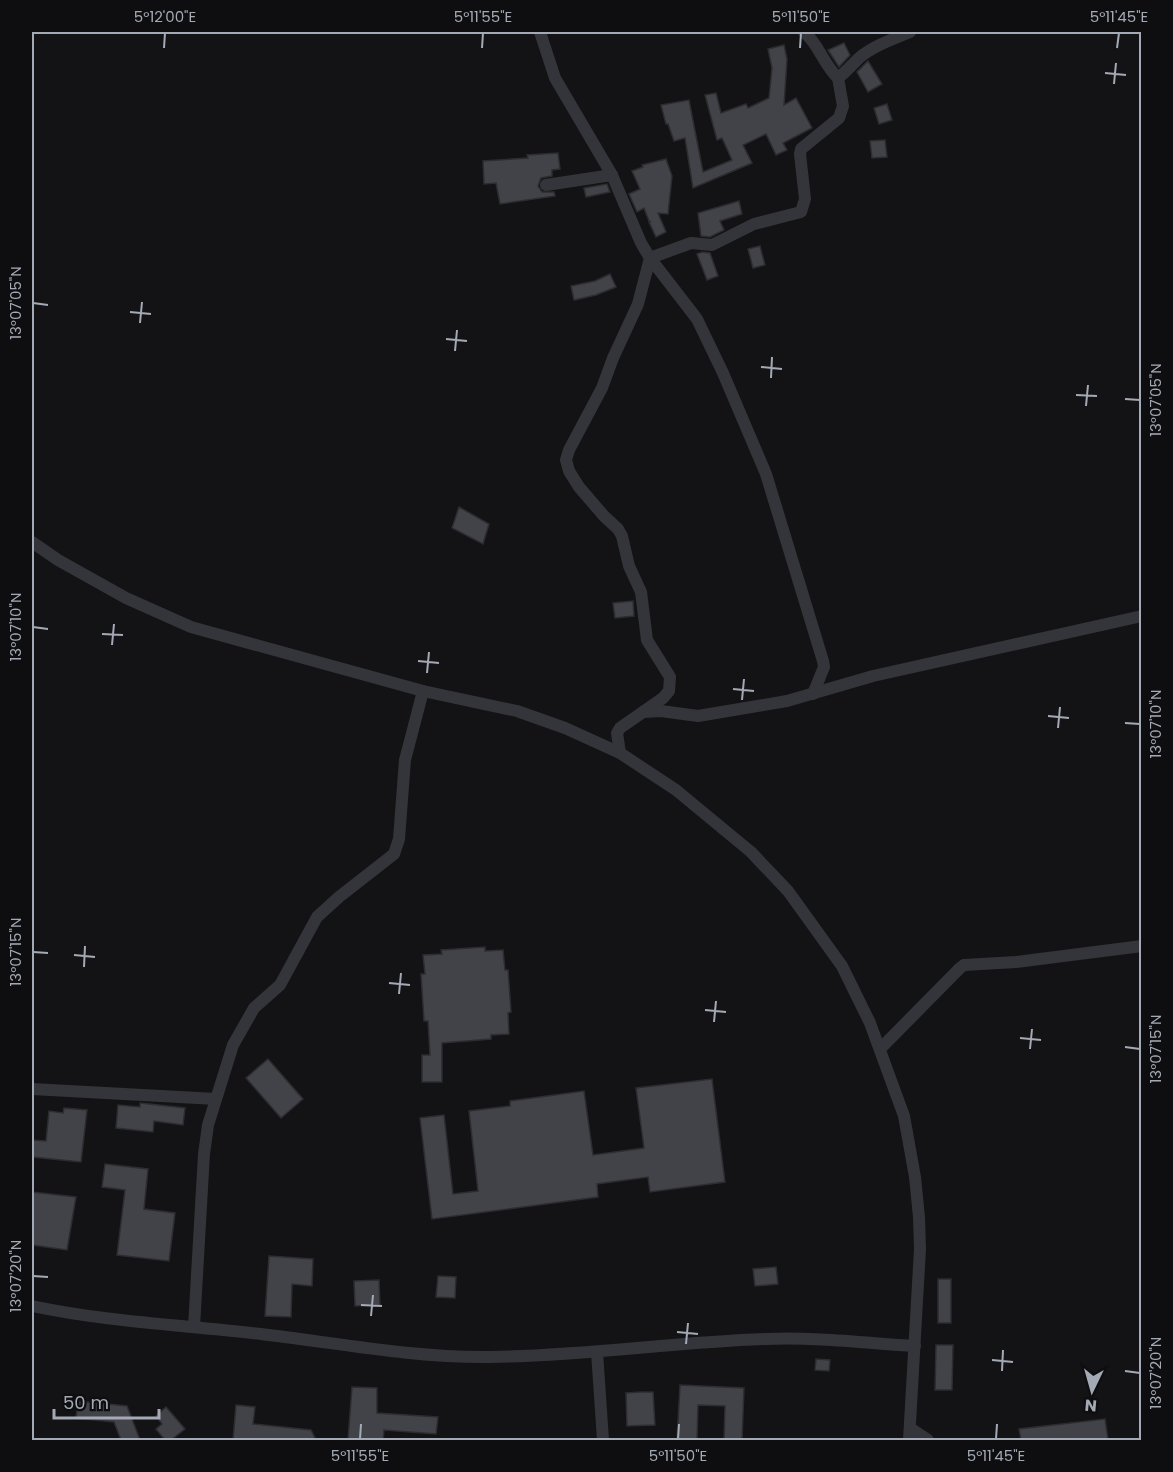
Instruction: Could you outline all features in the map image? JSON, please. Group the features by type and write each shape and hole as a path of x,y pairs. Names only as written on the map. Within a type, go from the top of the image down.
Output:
{"street":[{"path":"540,32 555,78 612,175 650,258 699,323 766,474 823,661 824,667 813,694"},
{"path":"650,258 686,244 712,245 754,225 801,212 805,199 801,149 839,118 843,106 838,78 830,71 811,38 804,32"},
{"path":"838,78 859,59 877,47 910,32"},
{"path":"546,185 612,175"},
{"path":"620,753 617,733 620,728 669,692 670,677 647,640 642,592 629,566 622,536 579,487 569,471 566,460 572,443 602,388 638,304 650,258"},
{"path":"32,542 58,560 126,598 191,627 423,691 517,711 565,728 620,753 676,790 751,852 788,891 842,966 870,1023 904,1116 915,1177 920,1249 910,1434 928,1440"},
{"path":"643,712 661,711 698,716 787,702 873,676 1142,616"},
{"path":"194,1327 204,1155 208,1125 233,1044 254,1008 280,985 317,917 339,897 389,860 397,848 405,760 423,691"},
{"path":"880,1049 964,965 1016,962 1142,946"},
{"path":"32,1089 216,1099"},
{"path":"32,1306 71,1314 417,1354 489,1357 597,1352 768,1339 915,1346"},
{"path":"597,1352 603,1440"}],"building":[{"path":"844,43 850,55 839,67 828,50"},
{"path":"784,45 787,59 784,105 796,98 812,128 783,143 787,150 776,155 766,134 743,145 752,163 693,188 685,138 674,141 661,105 689,100 703,172 732,160 722,138 717,140 705,95 716,93 721,113 746,104 748,108 769,98 772,68 768,49"},
{"path":"868,61 882,84 868,92 857,72"},
{"path":"887,104 892,120 879,124 874,108"},
{"path":"885,140 887,157 872,158 870,141"},
{"path":"558,153 560,169 552,170 552,176 541,178 538,186 542,192 554,192 555,196 500,204 496,183 484,184 483,161"},
{"path":"666,159 672,176 668,214 658,213 666,232 656,237 644,208 637,212 629,194 640,189 632,171 643,167 642,165"},
{"path":"607,184 610,192 586,197 584,188"},
{"path":"739,201 742,214 720,221 724,230 710,237 701,236 698,213"},
{"path":"760,246 765,265 753,268 748,249"},
{"path":"710,253 718,276 707,280 697,254"},
{"path":"610,274 616,287 574,300 571,286 595,281"},
{"path":"459,507 489,524 483,544 452,528"},
{"path":"633,601 634,616 615,618 613,603"},
{"path":"485,947 485,951 503,950 505,970 508,970 511,1012 508,1013 509,1034 491,1035 491,1039 442,1043 442,1082 422,1082 422,1055 430,1055 428,1021 424,1021 421,974 425,974 423,955 442,954 441,950"},
{"path":"268,1059 303,1099 281,1118 246,1078"},
{"path":"712,1079 725,1182 650,1192 648,1177 597,1184 598,1197 432,1219 420,1118 444,1115 453,1194 478,1191 469,1111 510,1106 510,1101 584,1091 593,1155 644,1148 636,1088"},
{"path":"140,1103 185,1108 183,1125 154,1121 153,1132 116,1128 118,1105 140,1107"},
{"path":"64,1108 87,1110 81,1162 32,1157 32,1140 46,1141 49,1111 63,1113"},
{"path":"105,1164 148,1169 144,1209 175,1213 169,1261 117,1255 125,1190 102,1187"},
{"path":"32,1192 76,1197 67,1250 32,1245"},
{"path":"269,1256 313,1259 312,1286 292,1284 291,1317 265,1316"},
{"path":"776,1267 778,1284 755,1286 753,1269"},
{"path":"438,1276 456,1277 455,1298 436,1297"},
{"path":"938,1279 951,1279 951,1323 938,1323"},
{"path":"379,1280 380,1305 355,1306 354,1281"},
{"path":"936,1345 953,1345 952,1390 935,1390"},
{"path":"816,1359 830,1360 829,1371 815,1370"},
{"path":"680,1385 744,1388 742,1440 724,1440 725,1406 698,1405 697,1440 677,1440"},
{"path":"352,1387 377,1388 377,1413 438,1417 436,1434 384,1430 383,1440 348,1440"},
{"path":"653,1392 655,1425 627,1426 626,1393"},
{"path":"78,1401 127,1406 140,1440 121,1440 114,1422 76,1418"},
{"path":"236,1405 255,1407 253,1424 311,1430 316,1440 233,1440"},
{"path":"166,1407 185,1429 171,1440 165,1440 156,1429 162,1424 156,1416"},
{"path":"1105,1419 1108,1440 1021,1440 1019,1429"}]}
